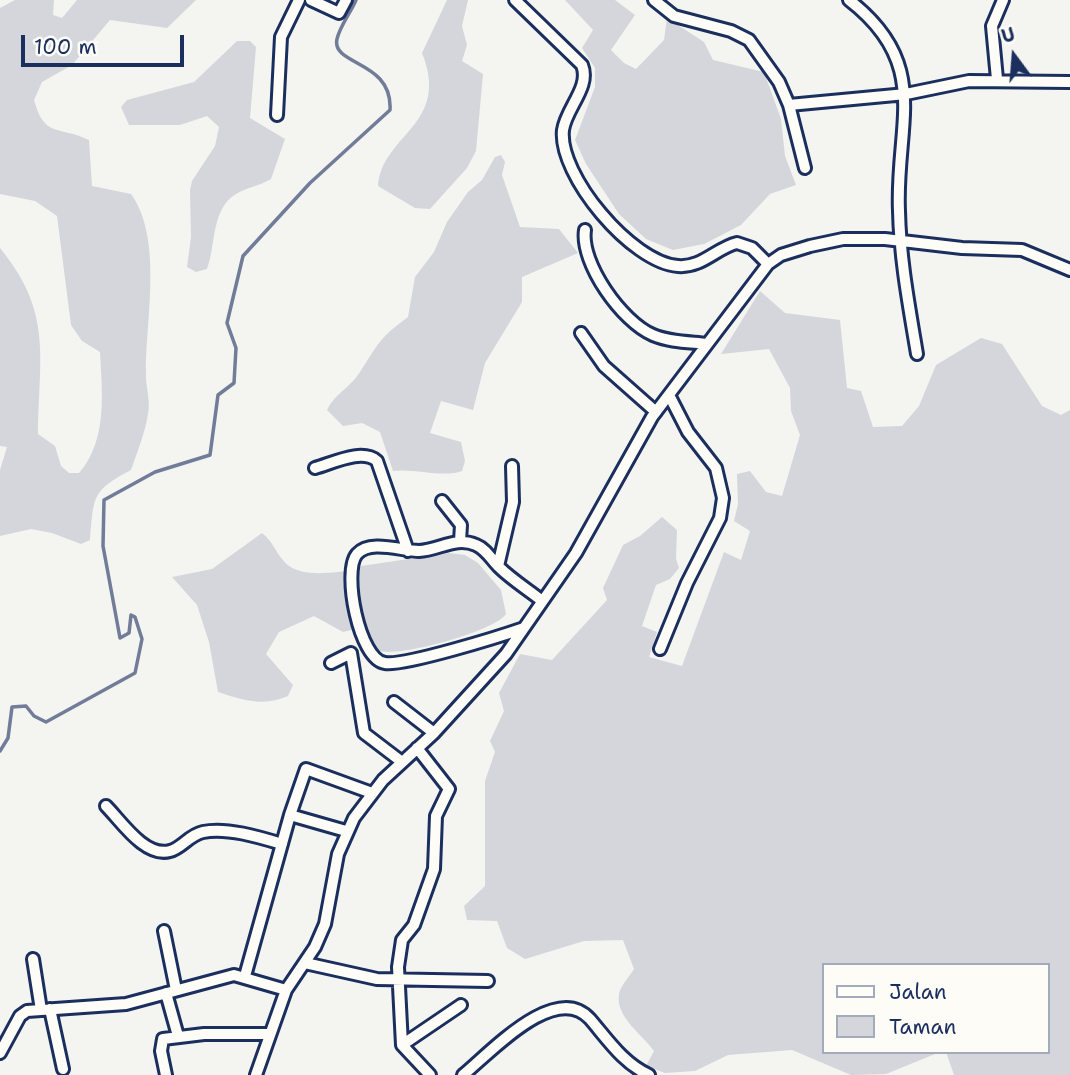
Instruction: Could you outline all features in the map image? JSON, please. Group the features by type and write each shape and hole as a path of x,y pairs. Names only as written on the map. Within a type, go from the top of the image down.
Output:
{"street":[{"path":"277,116 281,37 299,0"},
{"path":"311,0 339,13 346,0"},
{"path":"515,0 582,65 585,78 563,127 564,151 576,180 624,236 651,258 670,265 701,262 737,243 751,248 768,264"},
{"path":"654,0 674,16 731,31 749,40 772,71 789,105 805,168"},
{"path":"849,0 890,45 903,74 906,94 898,189 900,241 917,354"},
{"path":"998,79 992,26 1003,0"},
{"path":"789,105 906,94 998,79 1070,82"},
{"path":"585,230 584,244 601,283 624,314 653,335 707,344"},
{"path":"256,1075 286,990 305,963 325,924 338,854 346,831 372,793 402,761 434,733 485,678 524,628 596,522 656,412 768,264 791,251 843,239 1022,250 1070,270"},
{"path":"580,333 604,366 656,412"},
{"path":"660,649 687,583 720,518 723,498 716,468 688,432 669,395"},
{"path":"316,468 358,456 367,455 377,461 408,551"},
{"path":"498,566 513,502 512,466"},
{"path":"442,501 461,525 460,541"},
{"path":"524,628 391,663 375,659 368,649 358,622 350,576 352,562 359,551 370,547 423,551 460,541 480,547 498,566 541,600"},
{"path":"331,663 351,653 368,649"},
{"path":"351,653 364,733 402,761"},
{"path":"394,702 434,733"},
{"path":"417,748 444,780 449,793 436,816 432,877 414,925 402,940 398,980 402,1045 429,1075"},
{"path":"245,976 307,764 372,793"},
{"path":"106,806 133,835 159,851 170,851 194,835 209,831 242,832 282,844"},
{"path":"290,815 346,831"},
{"path":"164,931 178,1036"},
{"path":"33,959 63,1069"},
{"path":"305,963 358,977 488,981"},
{"path":"0,1053 20,1016 27,1011 125,1004 234,975 286,990"},
{"path":"402,1045 461,1005"},
{"path":"463,1075 541,1013 566,1007 580,1010 620,1055 649,1075"},
{"path":"166,1075 160,1043 178,1036 270,1034"}],"green space":[{"path":"15,0 54,0 53,15 62,18 77,0 196,0 167,28 110,20 72,65 42,82 34,100 38,112 48,126 89,140 92,186 131,194 141,212 150,256 147,421 131,470 108,484 97,497 92,514 90,540 81,544 52,533 31,529 0,536 0,470 7,447 0,446 0,248 17,271 36,315 40,358 38,434 55,446 61,466 69,473 79,473 95,446 102,399 100,352 82,341 71,325 57,216 35,201 0,194 0,8"},
{"path":"447,0 468,0 462,26 467,45 462,61 483,74 476,151 467,168 430,209 415,208 378,186 382,168 422,113 428,97 429,77 422,53"},
{"path":"565,0 615,0 635,15 611,50 624,63 636,69 664,40 667,18 704,42 713,60 764,72 781,119 785,156 796,185 770,194 741,225 704,244 673,250 646,239 619,214 586,164 575,140 595,87 595,68 582,48 593,30"},
{"path":"237,41 250,41 256,47 250,118 285,139 271,179 236,194 222,209 207,269 196,272 187,267 191,237 190,190 192,181 215,146 219,127 207,116 180,125 129,125 121,107 127,100 194,82"},
{"path":"501,155 505,162 502,175 520,227 559,229 578,253 522,277 522,302 485,363 473,410 441,401 430,433 461,442 465,461 462,471 447,474 393,471 380,432 362,423 343,426 327,410 356,377 380,342 408,317 415,277 434,252 447,222 468,192 482,180 495,157"},
{"path":"760,291 785,313 840,320 847,388 861,391 873,427 902,426 919,406 936,365 981,338 1002,344 1042,406 1061,415 1070,410 1070,1075 954,1075 947,1054 1049,1054 1049,963 822,963 822,1054 935,1054 886,1074 851,1075 792,1050 728,1055 695,1071 665,1073 646,1066 654,1051 621,1010 619,994 634,969 623,940 584,941 525,959 507,948 497,921 467,920 464,906 485,886 485,781 495,752 490,741 504,711 499,693 520,654 552,660 607,600 603,588 623,545 640,536 662,517 677,530 676,559 679,568 670,579 656,585 642,626 657,632 649,657 682,666 724,552 741,560 750,531 734,521 738,504 737,474 750,471 766,492 782,496 800,435 791,411 790,388 769,349 721,354"},
{"path":"262,533 289,566 306,572 355,570 361,566 449,553 465,555 478,563 501,590 506,614 485,628 467,635 391,652 370,646 365,627 343,632 314,616 279,632 266,654 293,685 288,696 262,702 218,692 209,642 197,605 172,577 212,569"}],"waterway":[{"path":"0,751 8,738 12,707 26,706 34,716 46,722 135,673 142,639 135,617 131,615 129,633 120,638 103,546 104,500 155,472 210,455 218,395 234,383 236,348 227,323 243,256 310,183 390,110 388,94 382,82 338,48 338,34 356,0"}]}
